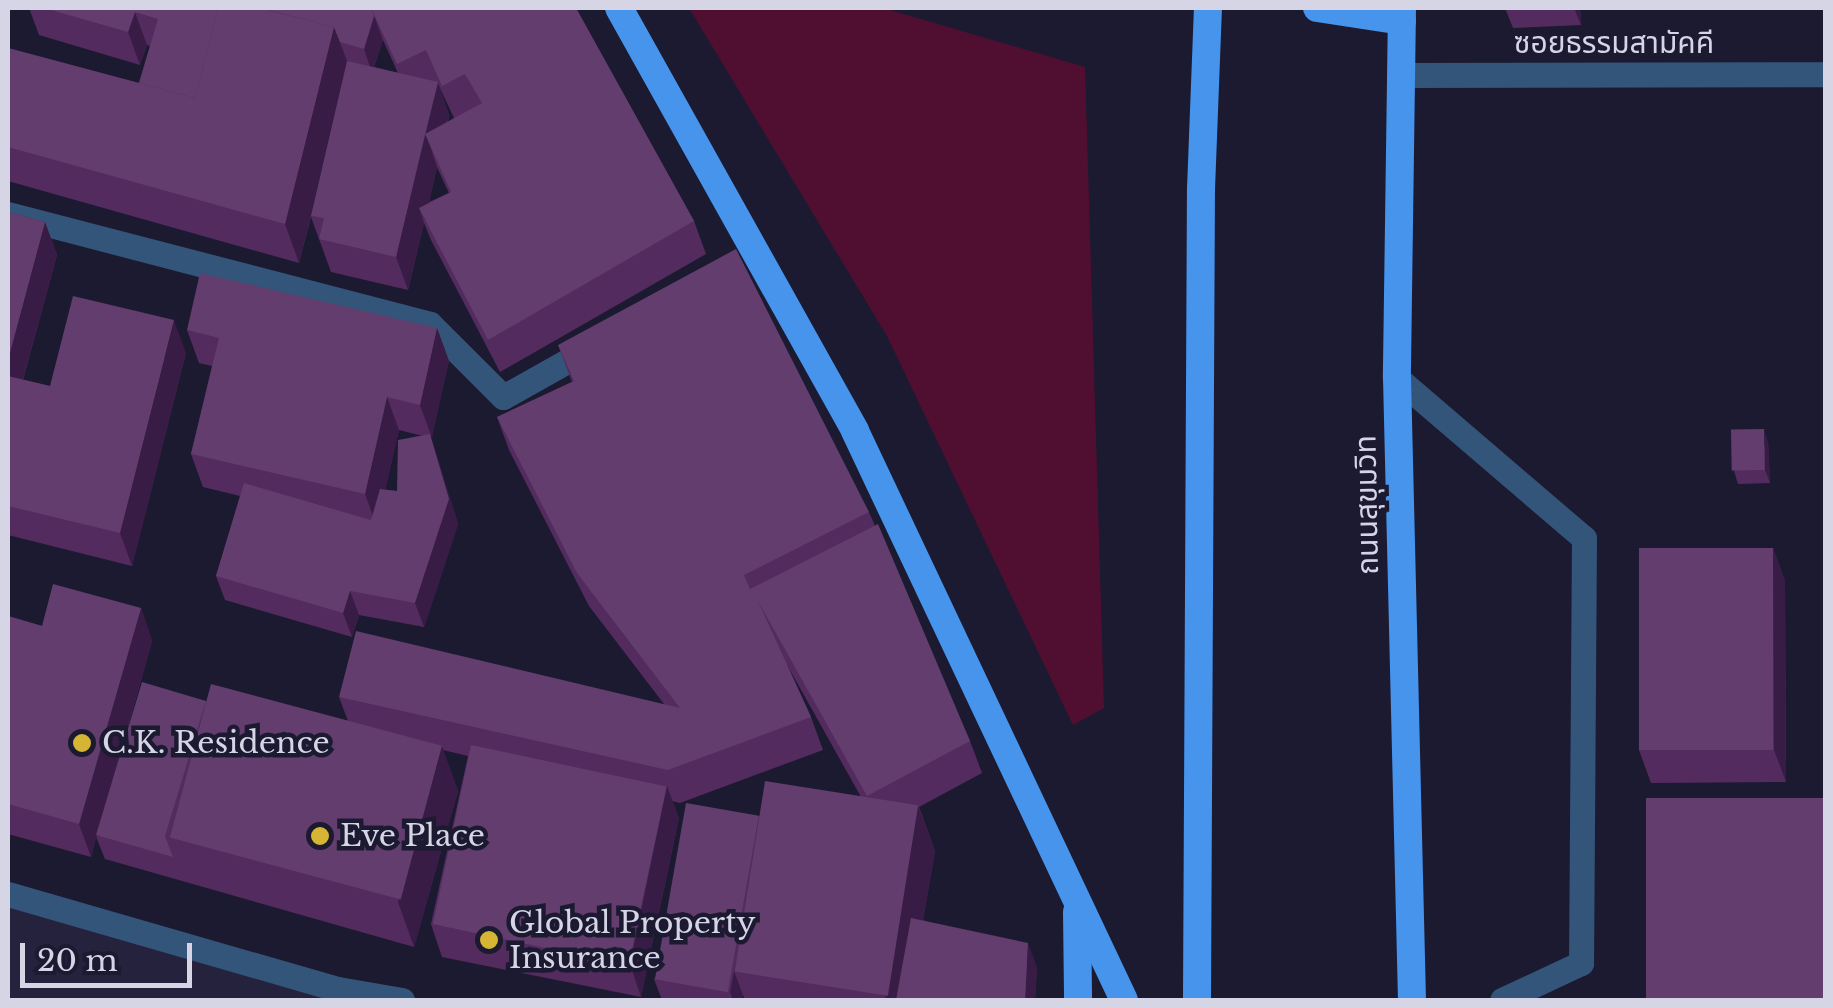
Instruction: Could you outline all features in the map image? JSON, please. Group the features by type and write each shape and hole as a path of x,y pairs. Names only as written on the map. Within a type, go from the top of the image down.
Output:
{"highway":[{"path":"618,8 760,254 855,432 1124,1000"},
{"path":"1198,1000 1208,8"},
{"path":"1317,8 1402,14"},
{"name":"ถนนสุขุมวิท","path":"1402,14 1396,378 1412,1000"},
{"path":"1077,907 1078,1000"}],"street":[{"name":"ซอยธรรมสามัคคี","path":"1402,75 1826,74"},
{"path":"8,214 430,324 502,398 623,330"},
{"path":"726,273 760,254"},
{"path":"1396,378 1584,538 1581,963 1502,1000"},
{"path":"8,894 338,989 402,1000"}],"shaded area":[{"path":"689,8 883,8 1085,67 1104,708 1073,725 887,336"},
{"path":"8,902 389,1000 8,1000"}],"building":[{"path":"44,8 218,8 195,98 139,83 158,19 135,12 128,32"},
{"path":"218,8 259,8 334,27 285,224 8,147 8,48 195,98"},
{"path":"269,8 371,8 374,16 364,49 340,42 334,27"},
{"path":"371,8 576,8 694,221 488,340 419,208 451,192 425,134 482,103 465,74 442,86 426,50 397,64"},
{"path":"347,61 438,82 396,257 319,239 324,218 311,216"},
{"path":"8,212 45,222 8,360"},
{"path":"736,249 869,512 744,575 750,589 878,524 970,741 867,796 758,601 811,717 668,770 339,697 356,631 680,708 577,573 497,417 574,381 558,345"},
{"path":"200,273 437,328 420,405 387,397 365,494 191,454 219,338 187,330"},
{"path":"73,296 174,320 120,533 8,506 8,376 50,386"},
{"path":"1764,429 1765,470 1732,471 1731,430"},
{"path":"430,434 449,499 415,603 350,591 343,613 216,576 244,483 371,520 380,489 397,491 398,440"},
{"path":"1639,548 1773,548 1773,750 1639,750"},
{"path":"53,584 141,608 79,824 8,804 8,616 42,626"},
{"path":"142,682 206,701 165,836 173,857 96,835"},
{"name":"Eve Place","path":"211,684 442,746 401,899 170,838"},
{"path":"471,745 667,787 629,966 433,924"},
{"path":"765,781 918,805 888,996 735,972"},
{"path":"1646,798 1826,798 1826,1000 1646,1000"},
{"path":"686,803 759,816 728,992 655,979"},
{"path":"911,918 1028,943 1025,1000 896,1000"}],"place":[{"name":"C.K. Residence","path":"82,743"},
{"name":"Eve Place","path":"320,836"},
{"name":"Global Property Insurance","path":"489,940"}]}
